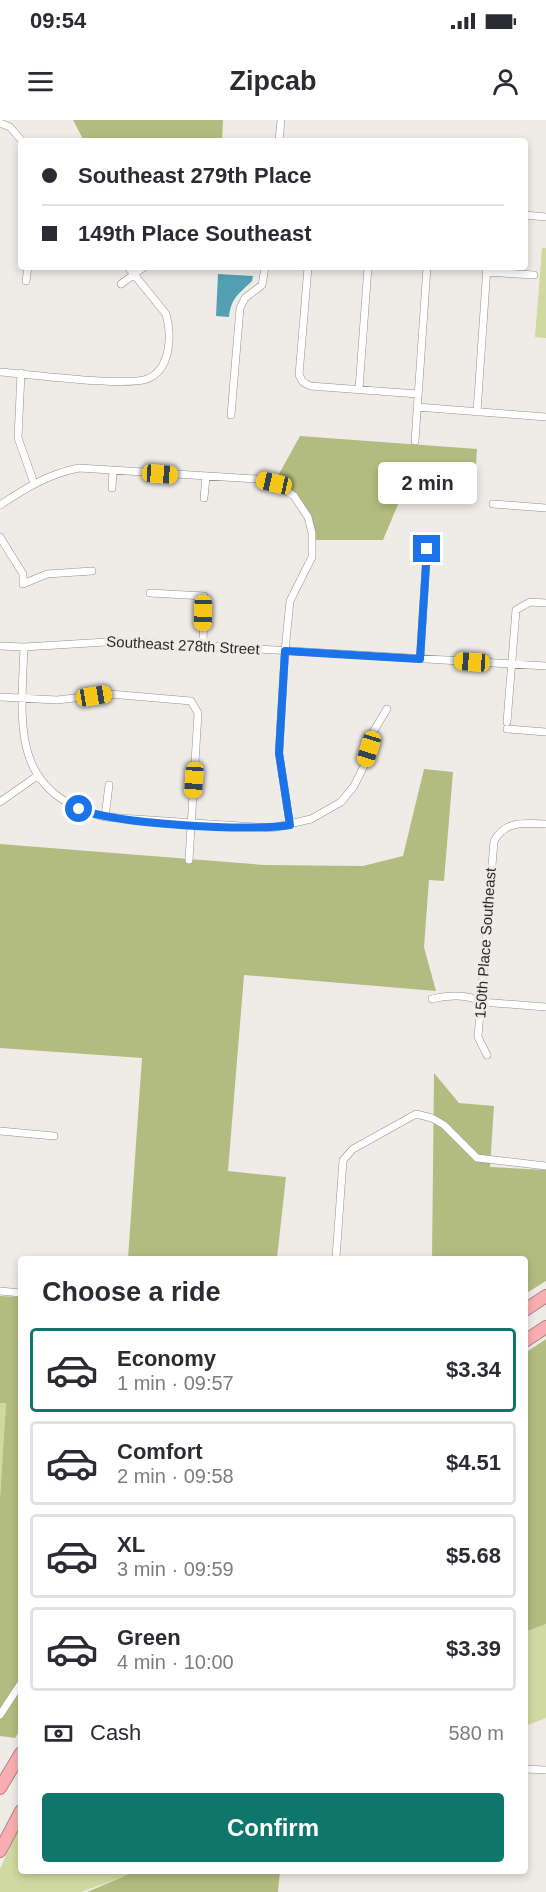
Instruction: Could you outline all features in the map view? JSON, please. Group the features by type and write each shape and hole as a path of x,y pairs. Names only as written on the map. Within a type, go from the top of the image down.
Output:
{"highway":[{"path":"528,1308 546,1296"},
{"path":"528,1339 546,1327"},
{"path":"0,1788 18,1758"},
{"path":"0,1851 18,1817"}],"street":[{"path":"279,138 281,120"},
{"path":"0,123 10,127 19,138"},
{"path":"528,215 546,216"},
{"path":"26,281 28,270"},
{"path":"0,372 136,381 148,379 159,372 166,359 170,333 166,314 131,270"},
{"path":"121,284 141,270"},
{"path":"231,415 240,308 245,298 262,285 264,270"},
{"path":"308,270 300,375 303,382 310,386 418,394"},
{"path":"359,389 368,270"},
{"path":"415,441 427,270"},
{"path":"477,412 486,270"},
{"path":"494,270 534,275"},
{"path":"21,373 18,438 34,483"},
{"path":"417,407 546,417"},
{"path":"0,505 56,472 79,468 265,481 274,483 294,496 304,508 311,525 312,557 290,601 285,651 279,753 290,825"},
{"path":"112,488 113,471"},
{"path":"204,498 206,477"},
{"path":"493,504 546,508"},
{"path":"0,537 23,574 23,584 48,574 92,571"},
{"path":"420,659 427,549 424,537"},
{"path":"150,593 204,596 202,645"},
{"path":"546,603 530,602 516,610 507,725 546,732"},
{"name":"Southeast 278th Street","path":"0,646 24,647 100,641 546,666"},
{"path":"24,647 21,726 37,776 58,797 79,809 105,817 272,828 311,819 341,802 354,786 364,766 373,732 387,709"},
{"path":"0,698 57,700 110,694 191,701 198,713 189,860"},
{"path":"0,802 37,776"},
{"path":"105,817 109,785"},
{"name":"150th Place Southeast","path":"486,1055 478,1041 491,853 500,830 521,823 546,824"},
{"path":"432,999 465,997 481,1002 546,1007"},
{"path":"336,1256 343,1160 352,1149 416,1114 444,1125 477,1158 546,1166"},
{"path":"0,1131 54,1136"},
{"path":"0,1291 18,1293"},
{"path":"0,1715 18,1688"},
{"path":"528,1768 546,1770"}],"green space":[{"path":"73,120 223,120 222,138 82,138"},
{"path":"542,248 546,248 546,338 535,337"},
{"path":"300,436 477,449 476,464 415,464 383,540 313,540 304,508 274,483"},
{"path":"424,769 453,772 444,881 429,880 424,947 436,991 244,975 228,1171 286,1177 277,1256 128,1256 142,1058 0,1048 0,844 265,865 363,866 403,856"},
{"path":"434,1073 459,1103 494,1106 490,1167 546,1170 546,1281 528,1292 528,1256 432,1256"},
{"path":"0,1296 18,1297 18,1733 15,1738 0,1736 0,1499 6,1403 0,1403"},
{"path":"546,1339 546,1624 528,1631 528,1351"},
{"path":"0,1403 6,1403 0,1499"},
{"path":"546,1624 546,1718 528,1725 528,1631"},
{"path":"18,1830 18,1874 131,1874 81,1892 0,1892 0,1869"},
{"path":"130,1874 280,1874 278,1892 87,1892"}],"water":[{"path":"218,274 253,276 252,281 234,300 229,317 216,316"}],"route":[{"path":"79,809 105,817 191,824 272,828 290,825 279,753 285,651 420,659 427,549"}]}
